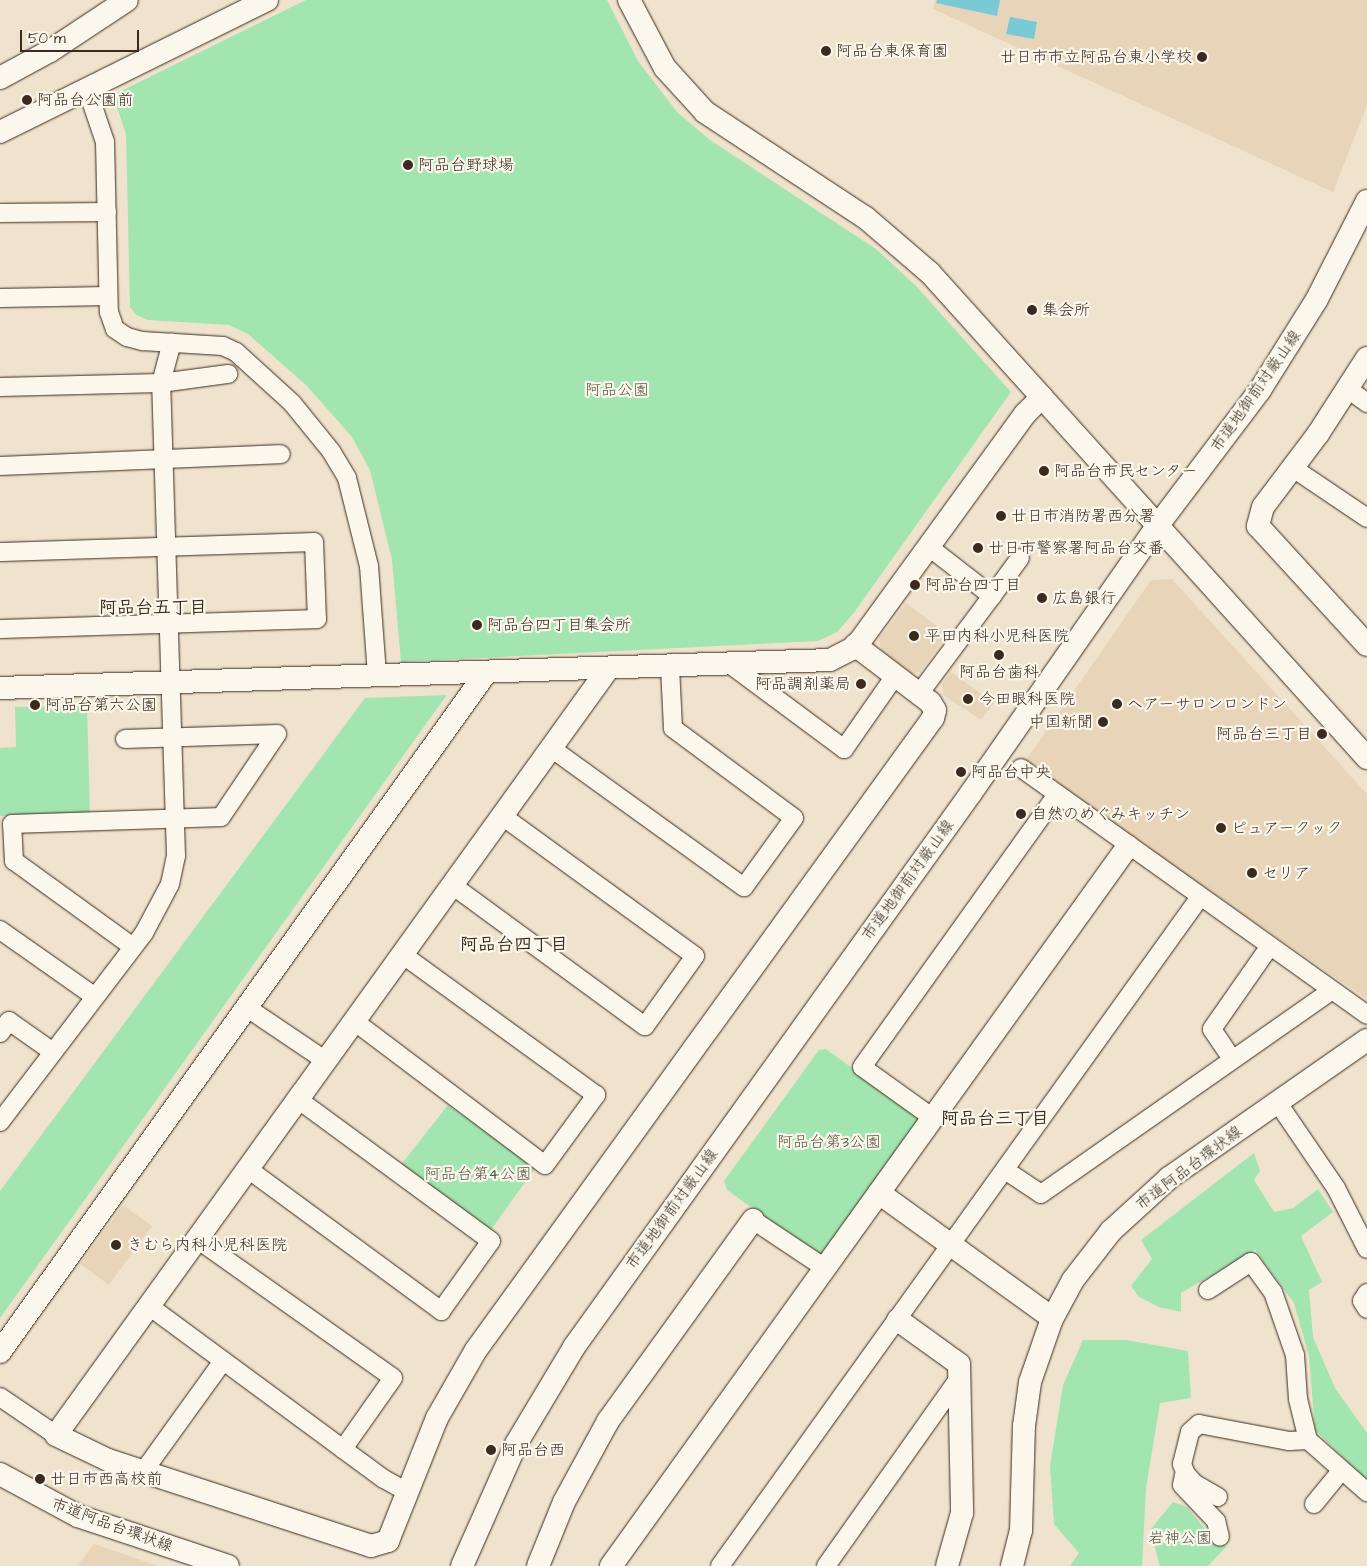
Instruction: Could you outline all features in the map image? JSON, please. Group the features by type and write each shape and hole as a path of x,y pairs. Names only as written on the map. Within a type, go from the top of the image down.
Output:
{"street":[{"path":"0,78 50,51 127,0"},
{"path":"0,132 267,0"},
{"path":"629,0 654,51 691,99 721,125 888,235 930,273 1367,758"},
{"path":"87,89 105,142 108,296 109,312 115,329 127,337 142,340 223,346 236,352 292,403 330,451 347,478 369,566 377,676"},
{"name":"市道地御前対厳山線","path":"462,1566 516,1444 574,1347 971,793 1158,525 1235,425 1284,354 1334,268 1367,201"},
{"path":"0,213 107,212"},
{"path":"0,298 108,296"},
{"path":"0,1122 133,947 170,884 176,856 161,383 172,342"},
{"path":"1367,358 1348,389 1293,468 1263,507 1258,526 1367,645"},
{"path":"0,387 161,383 228,374"},
{"path":"1348,389 1367,403"},
{"path":"0,688 819,662 842,656 855,645 929,547 1025,414 1042,397"},
{"path":"0,466 281,454"},
{"path":"1293,468 1367,518"},
{"path":"0,552 314,542 317,619 0,629"},
{"path":"929,547 992,596"},
{"path":"919,694 1020,558"},
{"path":"0,1397 56,1435 100,1456 143,1472 377,1546 392,1535 406,1492 437,1418 476,1350 933,718 934,705 855,645"},
{"path":"731,665 844,749 895,676"},
{"path":"551,748 744,887 794,818 674,728 670,667"},
{"path":"56,1435 608,669"},
{"path":"0,1352 486,673"},
{"path":"125,739 277,734 221,818 12,824 14,861 133,947"},
{"path":"1021,768 1367,1015"},
{"path":"933,1118 862,1067 1057,795"},
{"path":"452,885 645,1026 696,956 502,816"},
{"path":"611,1566 1128,846"},
{"path":"720,1566 1200,897"},
{"path":"0,930 94,996"},
{"path":"1232,1059 1212,1029 1270,946"},
{"path":"354,1021 546,1165 596,1095 402,954"},
{"path":"1005,1170 1041,1194 1332,990"},
{"path":"246,1007 326,1061"},
{"path":"0,1033 9,1021 53,1052"},
{"name":"市道阿品台環状線","path":"1012,1566 1023,1508 1026,1404 1036,1360 1052,1318 1085,1261 1138,1203 1169,1178 1367,1040"},
{"path":"248,1169 441,1312 491,1241 298,1099"},
{"path":"1278,1102 1336,1188 1367,1249"},
{"path":"879,1193 1052,1318"},
{"path":"538,1566 564,1502 608,1421 753,1220 825,1268"},
{"path":"197,1239 394,1378 343,1449"},
{"path":"1208,1290 1251,1262 1275,1295 1297,1360 1298,1399 1308,1440 1367,1492"},
{"path":"1367,1293 1362,1301 1367,1309"},
{"path":"149,1306 343,1449 406,1492"},
{"path":"898,1320 959,1364 962,1513 947,1566"},
{"path":"143,1472 223,1361"},
{"path":"826,1566 960,1376"},
{"path":"1220,1537 1216,1521 1182,1486 1185,1473 1183,1452 1190,1432 1199,1424 1289,1441 1308,1440"},
{"path":"1314,1504 1341,1471"},
{"path":"1185,1473 1194,1483 1218,1497"},
{"name":"市道阿品台環状線","path":"0,1474 78,1516 228,1566"}],"shaded area":[{"name":"廿日市市立阿品台東小学校","path":"935,0 1367,0 1367,105 1333,192 933,9"},
{"path":"1172,579 1367,794 1367,999 1106,820 1026,760 1151,580"},
{"name":"平田内科小児科医院","path":"906,603 948,634 920,672 909,674 882,654 879,639"},
{"name":"今田眼科医院","path":"951,672 994,703 981,720 943,695 942,684"},
{"name":"きむら内科小児科医院","path":"123,1205 152,1226 109,1285 80,1264"},
{"path":"95,1544 158,1566 77,1566"}],"green space":[{"name":"阿品公園","path":"306,0 607,0 638,61 677,112 710,140 876,249 916,286 1011,392 853,614 837,632 818,641 401,662 392,560 370,470 352,437 307,386 248,334 229,325 148,320 136,315 130,307 126,134 113,95"},
{"path":"447,695 0,1318 0,1191 365,698"},
{"path":"87,706 90,814 0,816 0,748 16,747 15,707"},
{"name":"阿品台第3公園","path":"826,1049 918,1116 920,1122 825,1254 818,1255 727,1190 724,1181 819,1050"},
{"name":"阿品台第4公園","path":"448,1105 536,1167 490,1231 400,1166"},
{"path":"1254,1153 1260,1171 1254,1180 1274,1212 1293,1208 1318,1189 1333,1212 1301,1236 1322,1282 1309,1290 1313,1337 1335,1388 1367,1433 1367,1481 1315,1430 1309,1356 1294,1303 1255,1250 1181,1293 1181,1312 1159,1307 1139,1297 1131,1286 1152,1259 1141,1240"},
{"path":"1083,1340 1126,1340 1188,1351 1191,1398 1160,1403 1146,1488 1142,1566 1070,1566 1079,1553 1054,1524 1050,1466 1063,1385"},
{"name":"岩神公園","path":"1173,1502 1187,1507 1210,1535 1220,1537 1226,1547 1208,1566 1160,1566 1150,1530"}],"water":[{"path":"937,0 1000,0 997,16 936,3"},
{"path":"1010,17 1037,22 1034,39 1006,34"}],"place":[{"name":"阿品台東保育園","path":"826,51"},
{"name":"廿日市市立阿品台東小学校","path":"1202,57"},
{"name":"阿品台公園前","path":"27,100"},
{"name":"阿品台野球場","path":"408,165"},
{"name":"集会所","path":"1032,310"},
{"name":"阿品台市民センター","path":"1044,471"},
{"name":"廿日市消防署西分署","path":"1001,516"},
{"name":"廿日市警察署阿品台交番","path":"978,548"},
{"name":"阿品台四丁目","path":"915,585"},
{"name":"広島銀行","path":"1042,598"},
{"name":"阿品台四丁目集会所","path":"477,625"},
{"name":"平田内科小児科医院","path":"914,636"},
{"name":"阿品台歯科","path":"999,655"},
{"name":"阿品調剤薬局","path":"861,684"},
{"name":"今田眼科医院","path":"968,699"},
{"name":"ヘアーサロンロンドン","path":"1117,704"},
{"name":"阿品台第六公園","path":"35,705"},
{"name":"中国新聞","path":"1103,722"},
{"name":"阿品台三丁目","path":"1322,734"},
{"name":"阿品台中央","path":"961,772"},
{"name":"自然のめぐみキッチン","path":"1021,814"},
{"name":"ピュアークック","path":"1221,828"},
{"name":"セリア","path":"1252,873"},
{"name":"きむら内科小児科医院","path":"116,1245"},
{"name":"阿品台西","path":"491,1450"},
{"name":"廿日市西高校前","path":"40,1479"}],"district":[{"name":"阿品台五丁目","path":"153,608"},
{"name":"阿品台四丁目","path":"514,945"},
{"name":"阿品台三丁目","path":"995,1119"}]}
